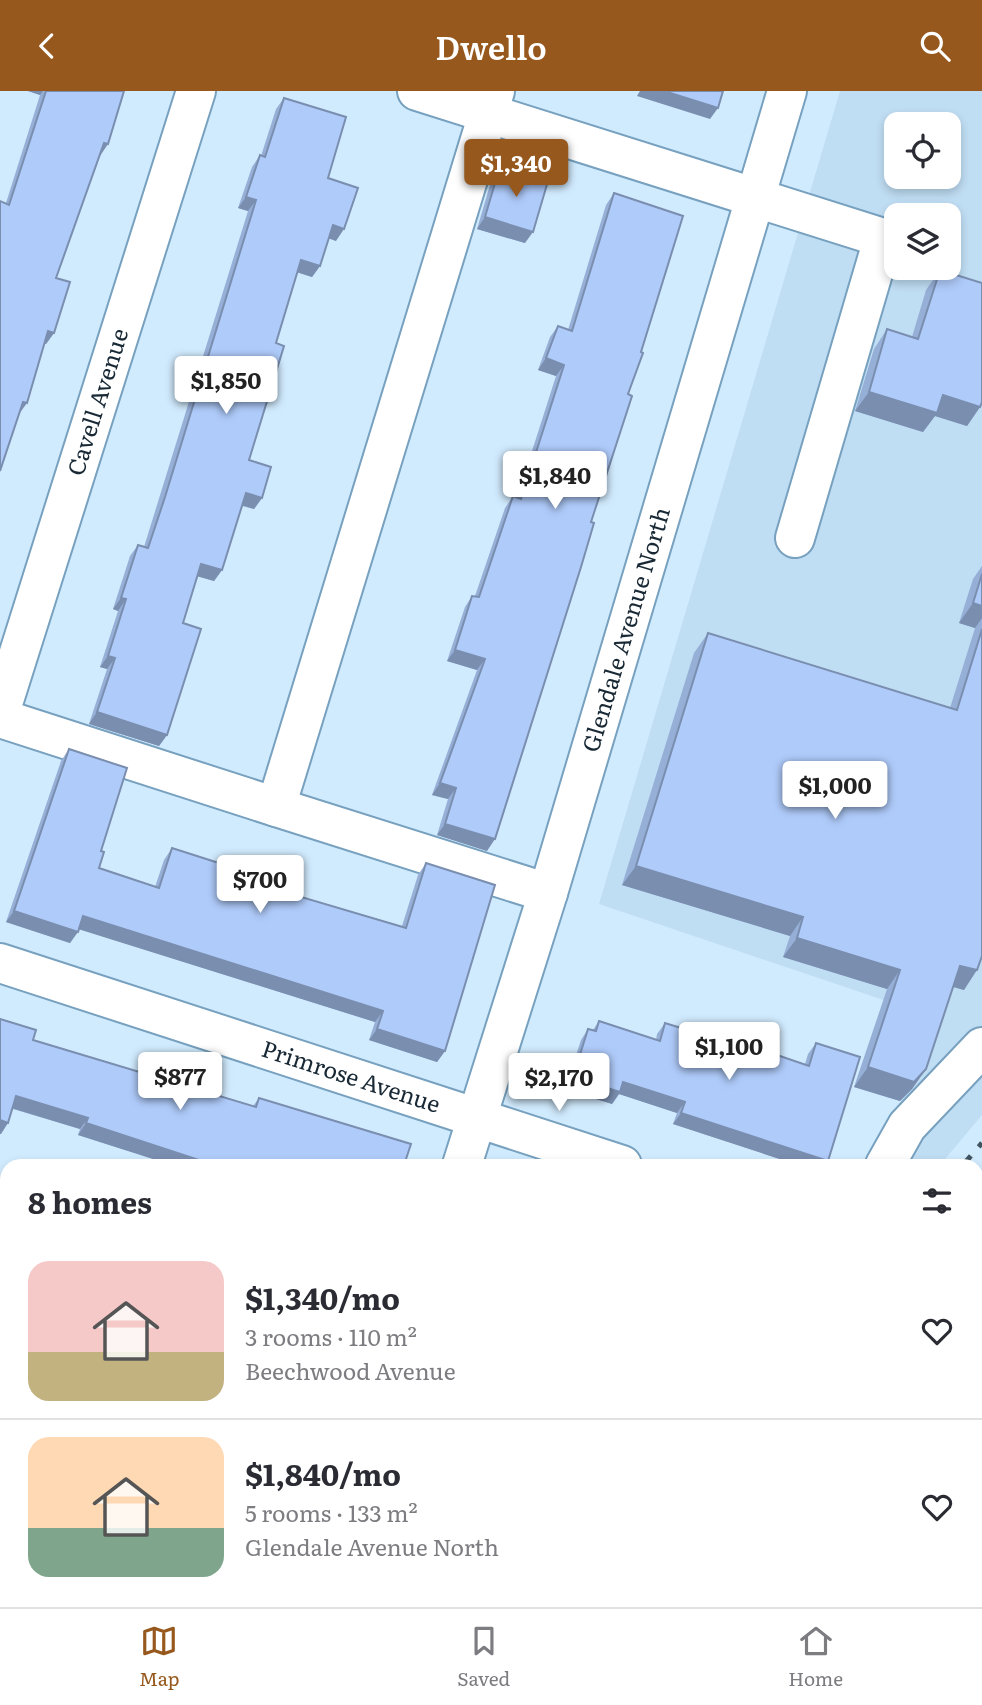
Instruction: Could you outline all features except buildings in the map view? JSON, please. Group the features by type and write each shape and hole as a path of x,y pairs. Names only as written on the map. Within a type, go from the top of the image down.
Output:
{"street":[{"name":"Cavell Avenue","path":"0,715 196,91"},
{"path":"417,91 491,102 755,199 884,239"},
{"name":"Glendale Avenue North","path":"464,1159 548,893 787,91"},
{"path":"276,807 491,102"},
{"path":"795,538 884,260"},
{"path":"0,715 276,807 548,893"},
{"name":"Primrose Avenue","path":"0,963 604,1159"},
{"path":"888,1159 907,1126 982,1047"}],"shaded area":[{"path":"840,91 982,91 982,1115 945,1159 871,1159 943,1020 599,904"}],"railway":[{"path":"968,1159 982,1143"}]}
